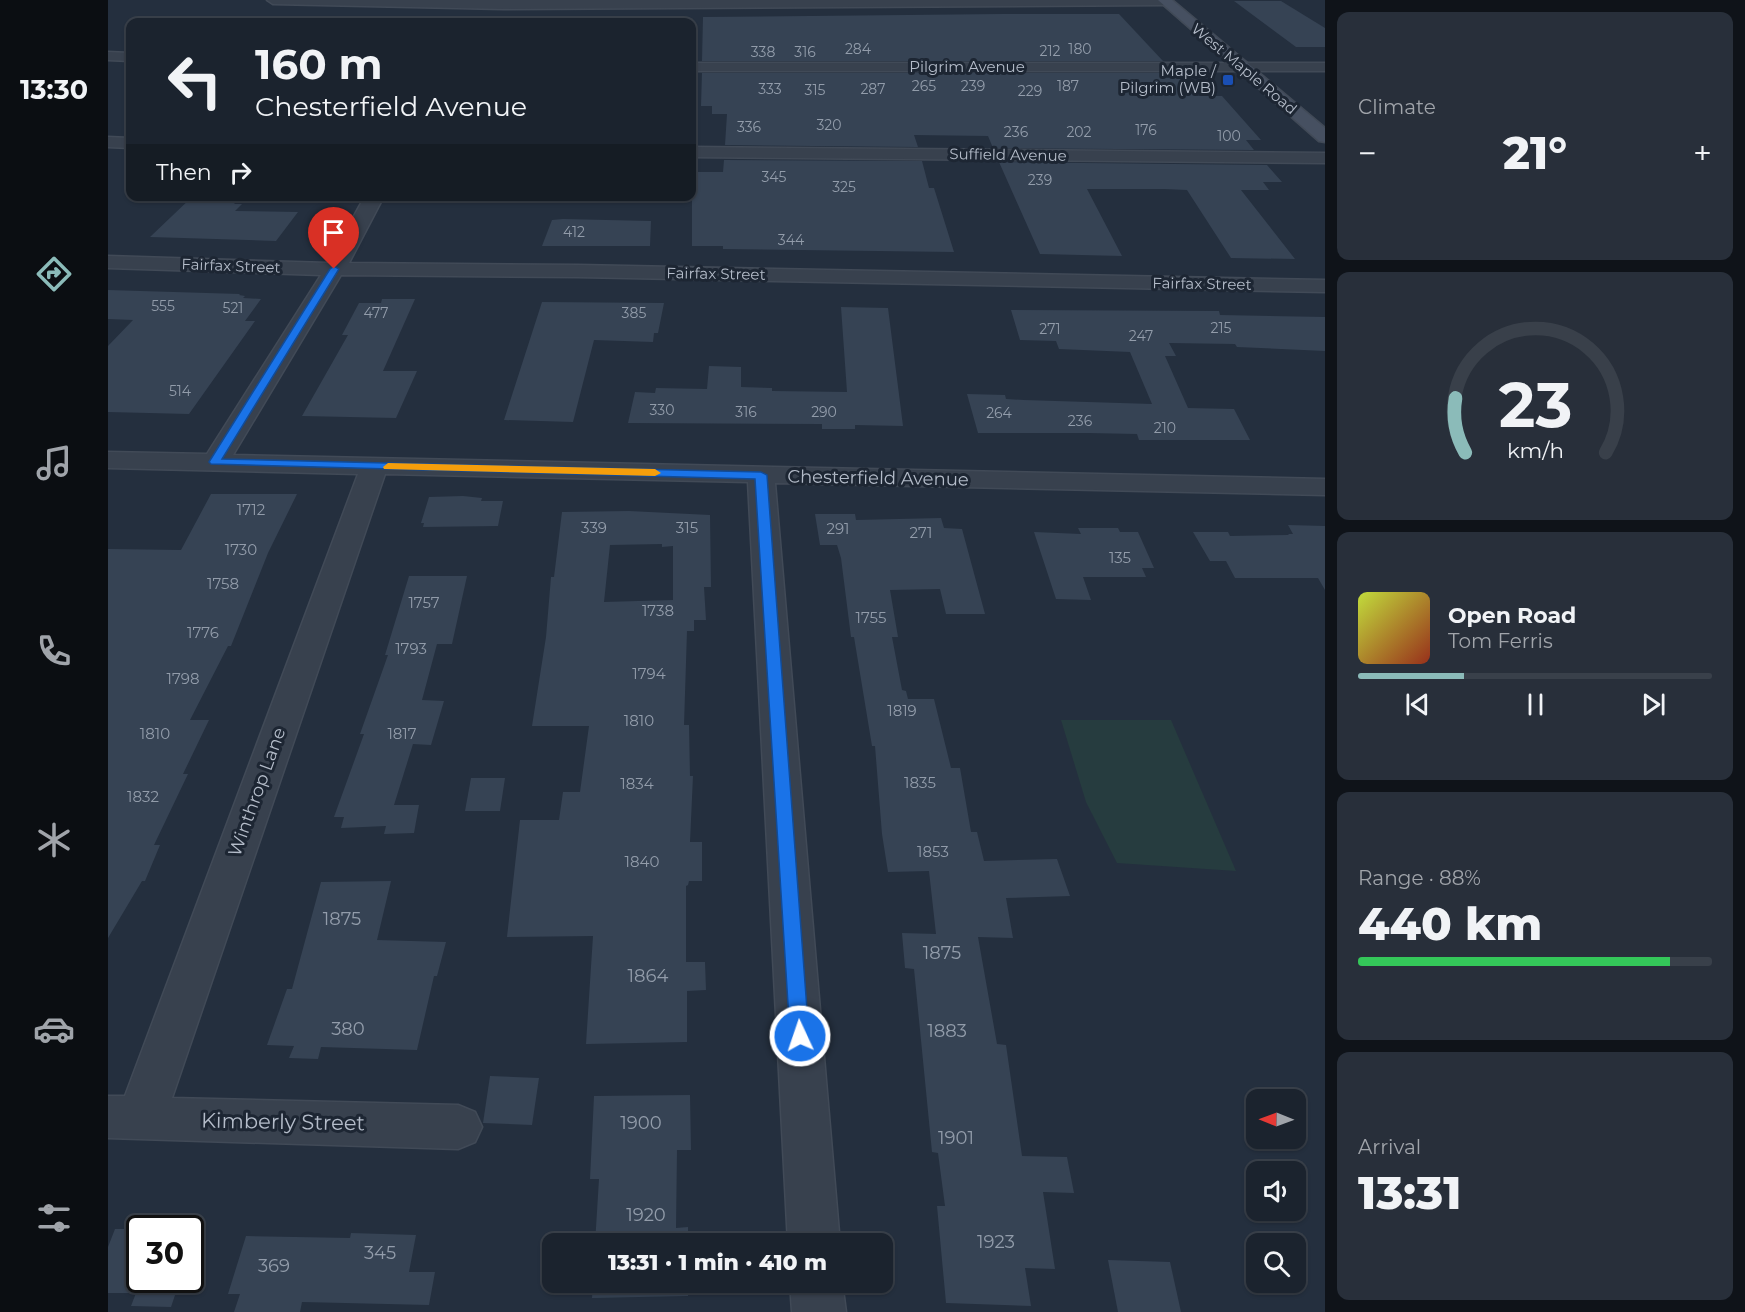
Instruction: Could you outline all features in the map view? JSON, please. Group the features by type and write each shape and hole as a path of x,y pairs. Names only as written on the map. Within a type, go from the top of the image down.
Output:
{"main road":[{"name":"West Maple Road","path":"1164,0 1325,137"}],"street":[{"path":"273,0 457,7 1164,0"},
{"path":"108,56 126,57"},
{"name":"Pilgrim Avenue","path":"696,67 1325,67"},
{"path":"108,142 126,143"},
{"name":"Suffield Avenue","path":"696,152 1325,158"},
{"path":"215,462 334,269 372,201"},
{"name":"Fairfax Street","path":"108,262 334,269 590,271 1325,286"},
{"name":"Chesterfield Avenue","path":"108,460 1325,487"},
{"name":"Winthrop Lane","path":"124,1118 374,466"},
{"path":"761,475 813,1233"},
{"name":"Kimberly Street","path":"124,1118 458,1127"},
{"path":"817,1293 819,1312"}],"green space":[{"path":"1061,720 1171,720 1236,871 1117,863 1086,802"}],"building":[{"path":"1234,1 1281,1 1325,28 1325,47 1296,47"},
{"path":"1119,14 1163,61 702,61 703,17"},
{"path":"702,73 1175,73 1197,96 1222,96 1261,140 1246,140 1254,150 993,148 988,136 914,135 918,147 725,145 727,114 712,114 712,106 701,106"},
{"path":"724,160 922,161 929,188 934,188 954,252 723,249 723,246 692,246 692,201 696,201 696,172 723,172"},
{"path":"999,162 1267,165 1282,182 1263,182 1269,190 1241,190 1295,259 1231,258 1187,190 1164,189 1087,189 1122,256 1040,254"},
{"path":"188,201 237,201 234,204 242,204 235,211 298,212 276,241 150,237"},
{"path":"552,220 651,221 650,246 542,246"},
{"path":"108,290 240,294 245,296 243,298 261,299 245,321 255,321 189,414 108,412 108,346 133,320 108,319"},
{"path":"382,299 415,299 383,371 417,371 396,418 302,416 348,335 342,335 359,303 381,303"},
{"path":"542,302 664,303 658,333 654,333 653,342 594,340 573,422 504,420"},
{"path":"841,307 888,308 903,426 855,425 855,429 822,429 822,424 628,423 635,392 655,393 656,388 707,389 709,366 741,367 741,387 772,388 772,391 847,392"},
{"path":"1011,310 1219,311 1220,315 1325,317 1325,351 1237,347 1235,344 1169,343 1176,356 1165,356 1188,408 1234,409 1250,440 1139,440 1137,434 978,433 967,394 1005,395 1006,399 1024,400 1152,404 1130,352 1059,349 1056,341 1020,340"},
{"path":"211,494 297,494 268,553 231,646 228,646 190,720 209,720 183,774 188,774 154,845 160,845 145,881 142,881 108,938 108,549 181,550"},
{"path":"429,497 482,498 481,501 503,501 498,526 423,527 424,523 421,523"},
{"path":"629,511 710,515 711,587 704,587 706,620 694,620 694,631 687,631 684,725 689,725 690,776 693,776 690,842 702,842 702,881 689,881 686,886 686,962 705,962 706,990 687,991 687,1042 586,1044 593,936 507,937 520,820 559,820 563,792 580,792 589,726 532,726 546,637 551,577 554,577 562,512","holes":["662,544 662,547 673,546 673,600 604,602 610,545"]},
{"path":"815,514 855,514 856,520 941,518 944,528 962,529 985,614 946,614 940,589 890,590 898,637 892,637 902,690 906,691 908,699 934,699 951,768 960,768 971,832 977,832 984,861 1057,859 1070,896 1006,898 1013,938 978,937 997,1044 1006,1045 1022,1156 1067,1157 1074,1193 1043,1192 1055,1269 1025,1268 1031,1306 946,1303 937,1206 945,1206 938,1153 932,1152 914,969 905,968 902,933 936,934 929,871 888,872 882,834 875,746 872,746 854,637 851,637 841,558 837,545 820,545"},
{"path":"1288,525 1325,526 1325,590 1318,578 1235,578 1226,561 1210,561 1193,532 1228,532 1230,536 1293,534"},
{"path":"1078,528 1118,528 1120,532 1138,532 1154,568 1142,568 1146,577 1083,577 1091,600 1056,599 1034,532 1081,534"},
{"path":"409,576 467,576 452,644 437,644 422,700 444,701 431,745 413,744 394,805 419,805 414,833 384,834 386,826 341,828 344,817 334,817 364,734 360,734 388,655 385,655"},
{"path":"471,778 505,778 500,811 465,811"},
{"path":"391,881 377,940 446,942 437,976 434,976 417,1050 321,1047 318,1059 289,1058 294,1046 267,1045 287,989 292,989 321,882"},
{"path":"490,1076 539,1078 532,1125 483,1123"},
{"path":"690,1095 691,1150 677,1150 676,1228 688,1227 688,1233 596,1233 599,1179 590,1179 594,1096"},
{"path":"115,1229 126,1229 126,1293 108,1293 108,1247"},
{"path":"351,1233 416,1235 409,1272 435,1272 429,1305 302,1302 300,1312 234,1312 240,1294 228,1294 246,1236 350,1238"},
{"path":"1108,1260 1170,1262 1181,1312 1118,1312"},
{"path":"136,1293 176,1293 171,1307 131,1306"},
{"path":"592,1293 688,1293 688,1296 592,1298"}],"slow traffic":[{"path":"388,467 655,473"}],"place":[{"name":"Maple / Pilgrim (WB)","path":"1228,80"}],"route":[{"path":"334,269 215,462 761,475 800,1036"}]}
